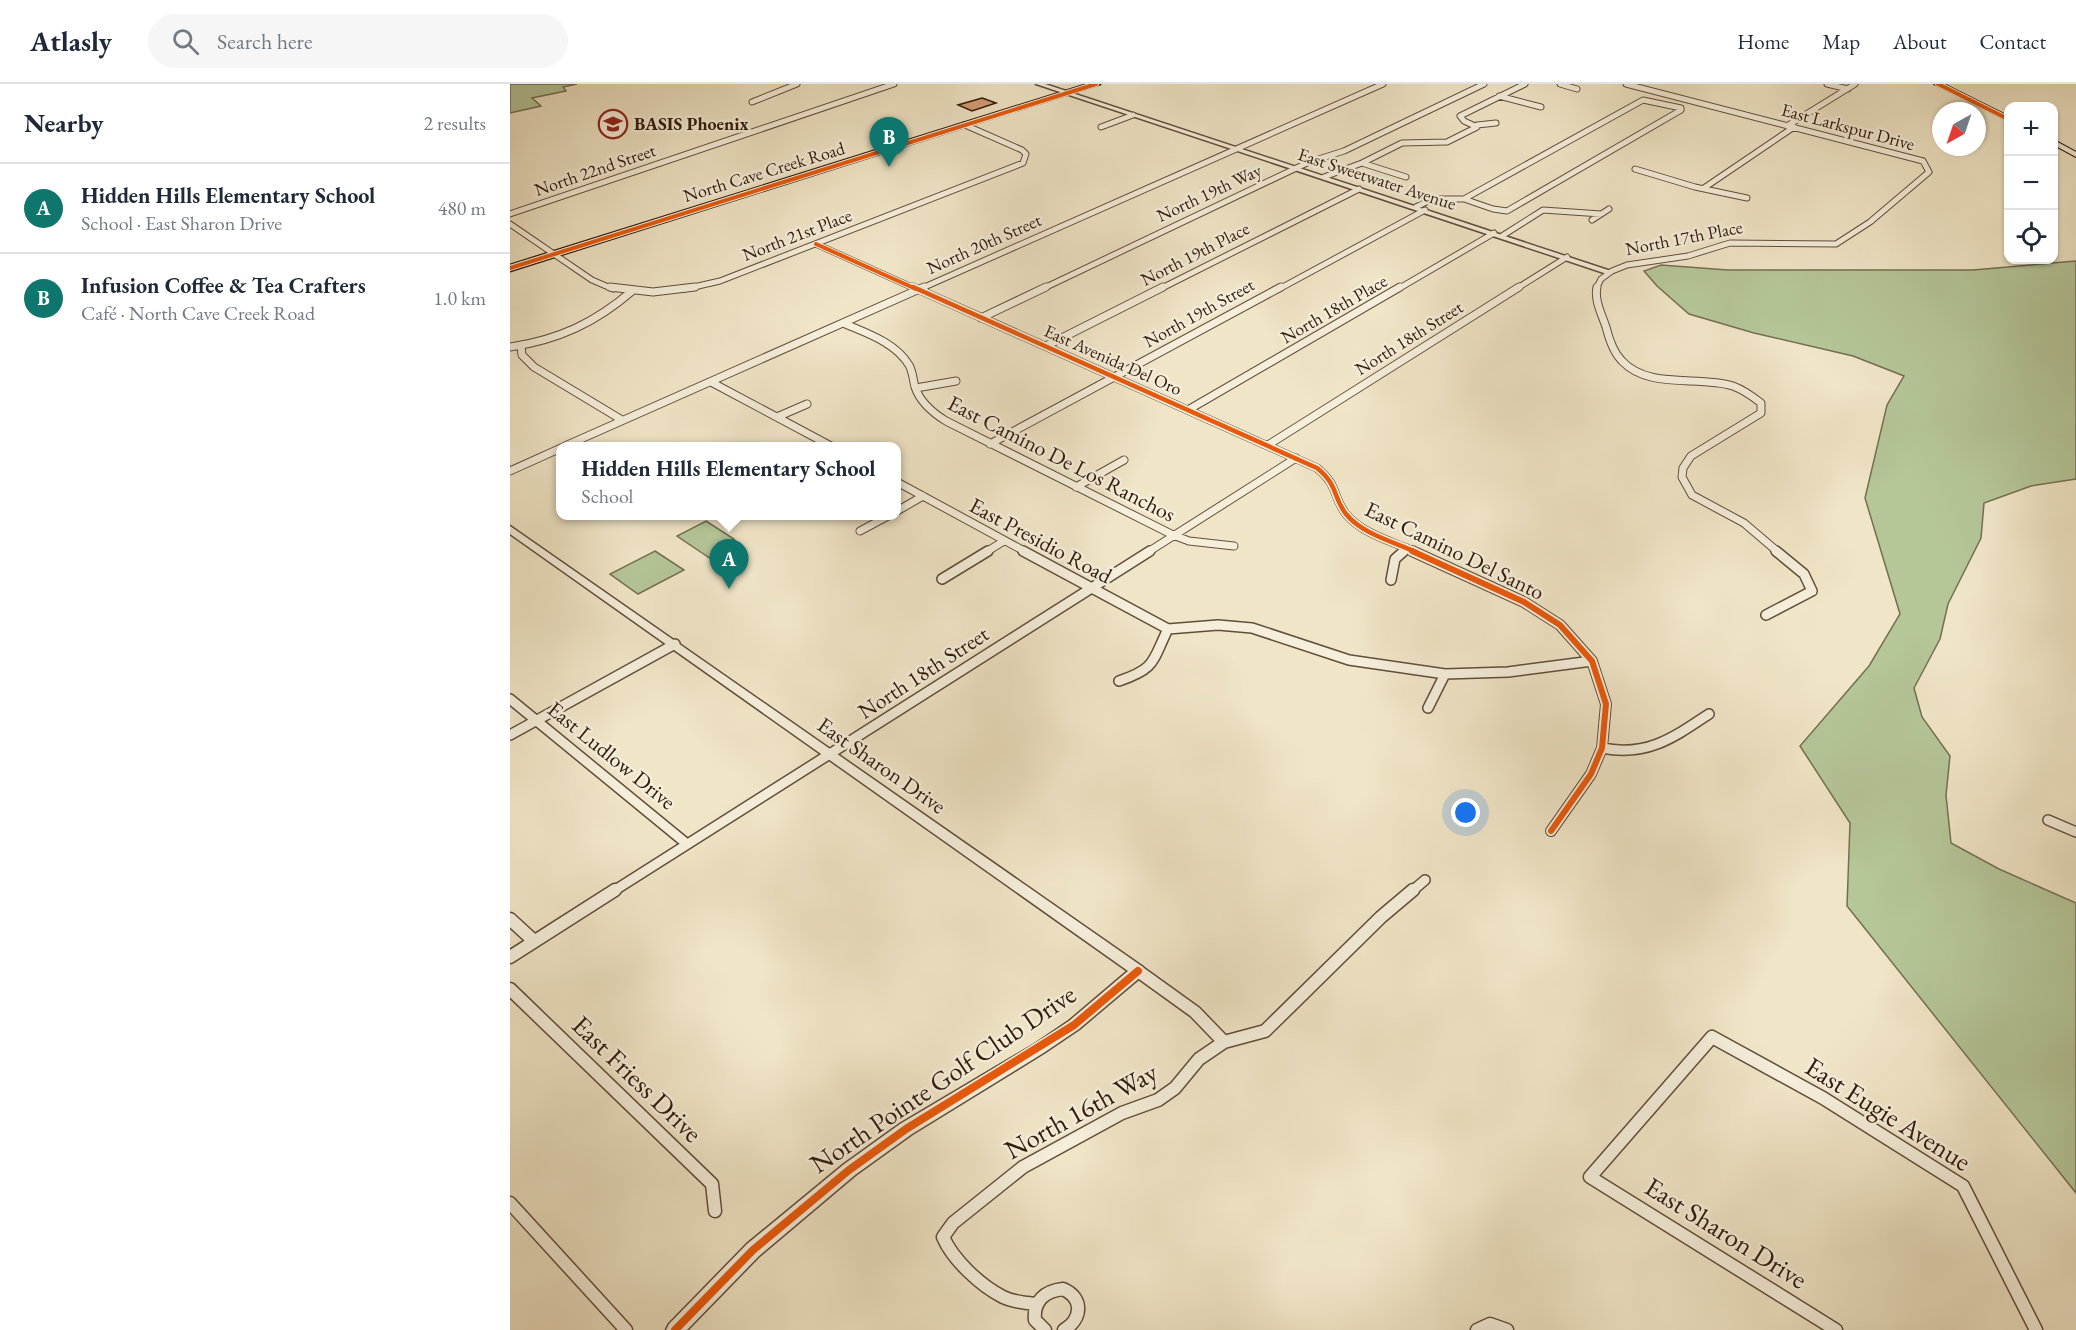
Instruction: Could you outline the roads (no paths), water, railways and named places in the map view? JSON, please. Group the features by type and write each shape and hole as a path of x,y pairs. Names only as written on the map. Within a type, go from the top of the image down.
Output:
{"main road":[{"name":"North Cave Creek Road","path":"510,268 1096,84"},
{"path":"1938,84 2004,117"},
{"path":"1955,84 2004,108"},
{"path":"2058,135 2076,145"},
{"path":"2058,144 2076,155"}],"street":[{"path":"752,102 797,84"},
{"name":"North 22nd Street","path":"510,214 894,84"},
{"name":"East Sweetwater Avenue","path":"1039,84 1610,272"},
{"name":"North 20th Street","path":"574,442 1383,84"},
{"name":"North 19th Way","path":"981,318 1297,168 1321,157 1344,151 1484,84"},
{"path":"1496,123 1477,125 1464,122 1460,116 1525,84"},
{"path":"1560,84 1577,88"},
{"name":"East Larkspur Drive","path":"1626,84 1923,161"},
{"path":"1827,84 1848,89"},
{"path":"1787,126 1855,84"},
{"path":"1499,96 1541,107"},
{"path":"1662,102 1673,96"},
{"path":"1416,207 1442,198 1464,199 1492,209 1507,211 1681,110 1677,106 1662,102 1643,100 1464,199"},
{"path":"1101,127 1133,115"},
{"name":"North 21st Place","path":"510,224 603,286 632,291 664,291 706,285 1008,171 1023,163 1026,158 1022,150 965,125"},
{"path":"1447,142 1477,125"},
{"path":"1704,188 1794,127"},
{"path":"1324,177 1362,163 1402,143 1447,142 1456,146"},
{"name":"North 17th Place","path":"1766,615 1812,591 1804,573 1744,523 1692,495 1682,477 1683,468 1691,456 1761,413 1761,403 1751,392 1735,385 1714,381 1668,381 1625,364 1617,355 1595,298 1596,285 1610,272 1635,263 1684,256 1721,244 1737,242 1836,244 1870,222 1929,172 1929,168 1923,161"},
{"path":"1362,163 1406,177"},
{"path":"1635,169 1747,198"},
{"name":"North 19th Place","path":"1046,346 1359,189"},
{"name":"North 18th Place","path":"1188,410 1543,210 1551,208 1601,214"},
{"path":"1592,220 1609,209"},
{"name":"North 19th Street","path":"990,444 1425,210"},
{"name":"East Avenida Del Oro","path":"816,244 1296,458"},
{"name":"North 18th Street","path":"1268,445 1567,257"},
{"path":"510,347 560,336 591,324 632,291"},
{"name":"East Camino De Los Ranchos","path":"843,323 896,350 910,367 916,388 931,411 946,422 1173,535 1189,541 1234,546"},
{"path":"520,346 519,351 523,358 534,367 622,420"},
{"path":"916,388 956,381"},
{"path":"711,382 822,442"},
{"path":"777,417 807,404"},
{"name":"North 20th Street","path":"510,471 556,450"},
{"name":"North 18th Street","path":"510,957 1296,458"},
{"name":"East Camino Del Santo","path":"1296,458 1330,477 1336,486 1342,510 1361,527 1524,602 1545,614 1575,639 1592,660 1606,704 1602,748 1591,774 1551,831"},
{"path":"1076,487 1124,460"},
{"name":"East Presidio Road","path":"901,484 1168,629"},
{"path":"901,509 923,496"},
{"path":"860,531 881,520"},
{"name":"East Sharon Drive","path":"510,529 1138,971 1195,1012 1224,1042"},
{"path":"942,579 1004,541"},
{"name":"East Camino Del Santo","path":"1391,580 1395,559 1407,548"},
{"path":"1119,681 1138,675 1150,666 1159,654 1168,629 1218,625 1252,628 1349,660 1444,674 1508,672 1592,660"},
{"path":"510,735 675,644"},
{"path":"1428,708 1444,674"},
{"name":"East Ludlow Drive","path":"510,699 687,844"},
{"path":"1602,748 1627,753 1653,747 1669,741 1709,714"},
{"path":"2048,820 2076,832"},
{"path":"1224,1042 1265,1031 1381,916 1425,880"},
{"path":"510,919 534,941"},
{"name":"North Pointe Golf Club Drive","path":"675,1330 753,1250 849,1170 906,1129 1074,1025 1138,971"},
{"name":"East Friess Drive","path":"510,989 712,1185 715,1211"},
{"name":"East Eugie Avenue","path":"1590,1176 1712,1037 1823,1098 1963,1186 2036,1330"},
{"name":"North 16th Way","path":"1035,1304 1016,1302 1001,1297 960,1260 945,1245 943,1237 953,1223 1023,1167 1122,1113 1158,1100 1176,1088 1199,1059 1224,1042"},
{"name":"East Sharon Drive","path":"1590,1176 1836,1330"},
{"path":"510,1203 626,1330"},
{"path":"1045,1330 1035,1320 1035,1304 1045,1293 1054,1289 1063,1289 1075,1295 1080,1305 1074,1324 1064,1330"},
{"path":"1477,1330 1490,1324 1507,1330"}],"place":[{"name":"BASIS Phoenix","path":"613,124"},
{"name":"Infusion Coffee & Tea Crafters","path":"889,167"},
{"name":"Hidden Hills Elementary School","path":"729,589"}]}
